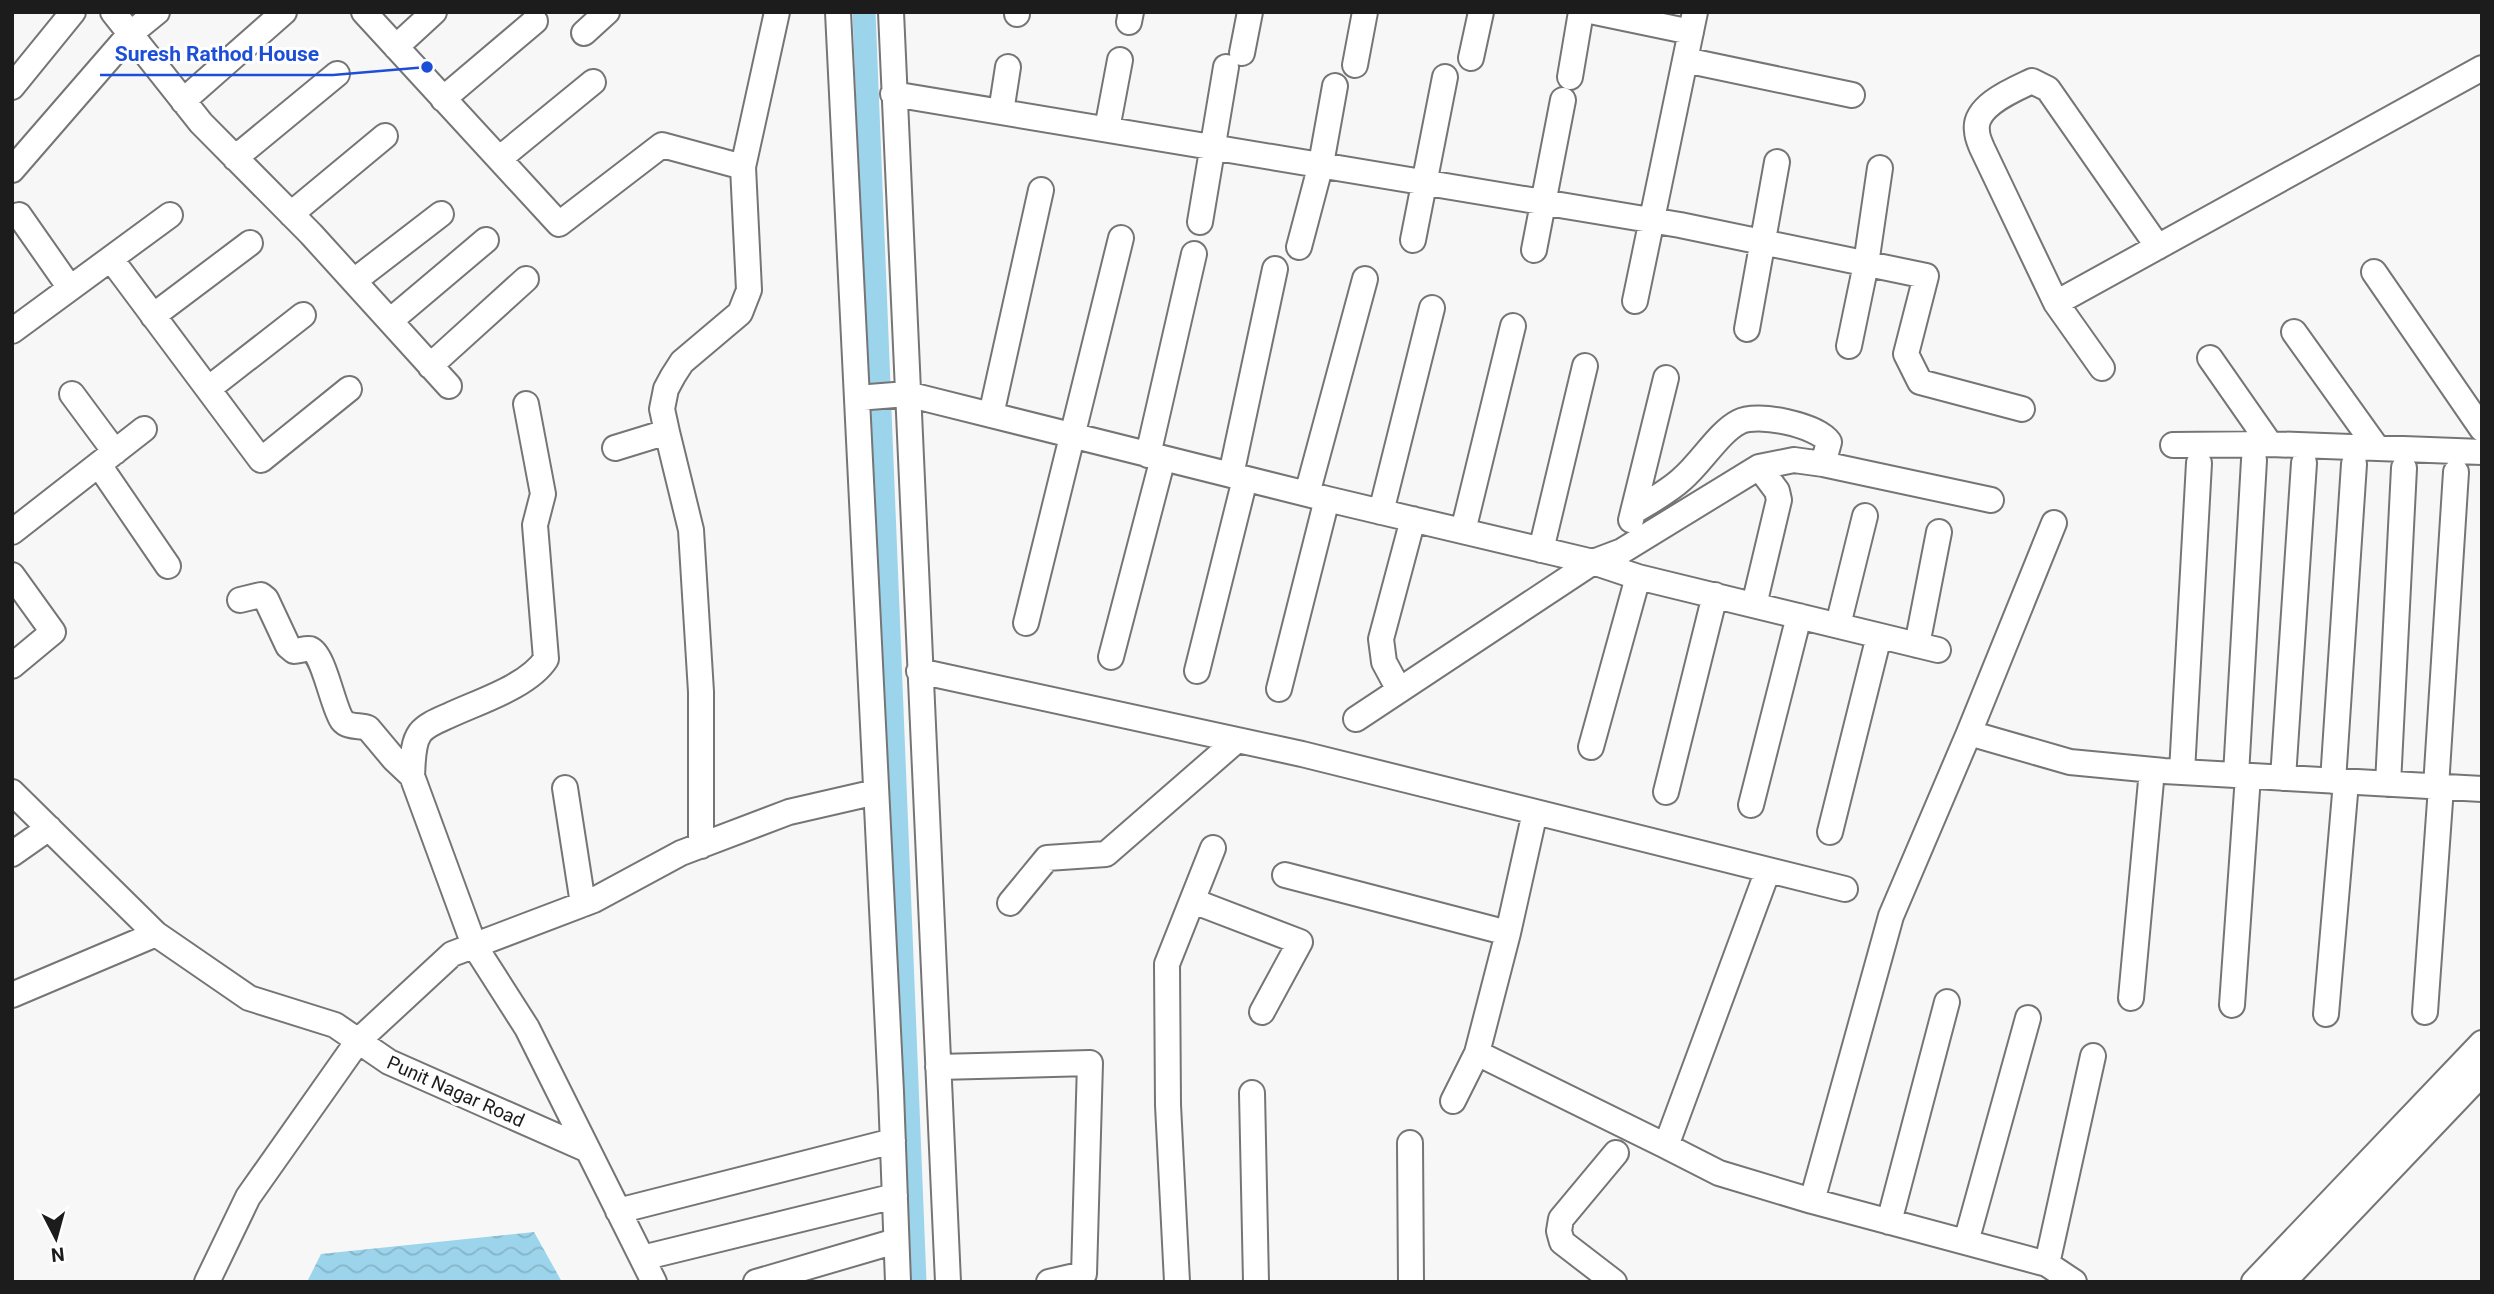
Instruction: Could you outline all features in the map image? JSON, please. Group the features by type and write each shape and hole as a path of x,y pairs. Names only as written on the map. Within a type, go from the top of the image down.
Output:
{"street":[{"path":"12,87 73,12"},
{"path":"113,12 201,122 354,281 449,386"},
{"path":"12,170 130,34 157,12"},
{"path":"183,101 284,12"},
{"path":"364,12 559,224 662,145 743,167"},
{"path":"396,47 433,12"},
{"path":"584,33 607,12"},
{"path":"701,846 701,692 691,530 663,409 666,389 682,362 740,313 749,290 743,167 777,12"},
{"path":"838,12 898,1282"},
{"path":"891,12 948,1282"},
{"path":"1200,222 1234,60 1250,12"},
{"path":"1354,65 1365,12"},
{"path":"1471,58 1481,12"},
{"path":"1534,250 1581,12"},
{"path":"1595,12 1693,22 1635,301"},
{"path":"443,99 535,21"},
{"path":"1107,129 1119,60"},
{"path":"1685,60 1852,96"},
{"path":"1001,112 1008,67"},
{"path":"2056,303 2482,68"},
{"path":"235,158 337,74"},
{"path":"1413,240 1445,77"},
{"path":"2102,368 2056,303 1982,148 1976,130 1979,116 2003,94 2032,81 2048,89 2158,247"},
{"path":"499,159 593,82"},
{"path":"1299,247 1321,164 1335,86"},
{"path":"893,94 1652,220 1927,276 1906,354 1920,382 2022,409"},
{"path":"291,214 385,136"},
{"path":"1747,329 1777,162"},
{"path":"1849,346 1866,264 1880,168"},
{"path":"991,415 1041,190"},
{"path":"354,281 441,214"},
{"path":"19,215 70,288"},
{"path":"12,331 170,215"},
{"path":"1026,623 1121,239"},
{"path":"390,321 486,240"},
{"path":"153,316 250,243"},
{"path":"1111,657 1156,456 1194,254"},
{"path":"111,259 261,460 349,389"},
{"path":"1197,671 1238,477 1275,269"},
{"path":"2374,272 2482,429"},
{"path":"430,366 526,279"},
{"path":"1279,689 1317,497 1365,279"},
{"path":"1381,512 1432,308"},
{"path":"208,389 303,315"},
{"path":"1463,531 1513,326"},
{"path":"2294,332 2377,448"},
{"path":"2210,358 2262,452 2242,775 2232,1005"},
{"path":"1541,550 1585,366"},
{"path":"1622,551 1666,378"},
{"path":"72,394 168,566"},
{"path":"857,398 907,394 1928,647 1939,532"},
{"path":"526,404 543,494 535,525 546,659 539,670 526,679 422,730 415,748 412,776 474,945 527,1028 654,1282"},
{"path":"1633,512 1681,480 1735,424 1748,418 1806,426 1825,437 1829,442 1824,464"},
{"path":"12,532 144,429"},
{"path":"615,448 667,432"},
{"path":"2173,445 2262,452 2377,448 2482,452"},
{"path":"1356,719 1592,562 1622,551 1759,467 1794,460 1824,464 1991,500"},
{"path":"2182,772 2199,463"},
{"path":"2283,778 2304,463"},
{"path":"2326,1014 2340,781 2354,464"},
{"path":"1754,605 1779,500 1777,491 1759,467"},
{"path":"2388,784 2404,468"},
{"path":"2425,1012 2456,472"},
{"path":"1838,625 1865,516"},
{"path":"1399,690 1384,662 1381,639 1413,519"},
{"path":"1812,1201 1891,916 2054,523"},
{"path":"12,575 53,632 12,666"},
{"path":"1591,747 1638,577"},
{"path":"240,600 261,595 265,598 288,646 294,651 314,651 342,720 351,726 368,728 394,760 412,776"},
{"path":"1665,792 1715,595"},
{"path":"1751,804 1798,616"},
{"path":"1830,832 1879,636"},
{"path":"919,671 1237,740 1844,889"},
{"path":"1969,733 2070,762 2182,772 2482,789"},
{"path":"1010,903 1046,858 1106,854 1237,740"},
{"path":"2131,998 2152,770"},
{"path":"565,788 583,904"},
{"name":"Punit Nagar Road","path":"12,792 156,934 249,998 335,1025 389,1062 588,1150"},
{"path":"207,1282 248,1197 358,1041 452,954 583,904 681,853 789,813 876,793"},
{"path":"1453,1101 1477,1053 1535,812"},
{"path":"12,854 49,828"},
{"path":"1177,1282 1168,1105 1167,964 1213,848"},
{"path":"1666,1146 1768,870"},
{"path":"1285,875 1508,933"},
{"path":"1193,901 1300,942 1262,1012"},
{"path":"12,995 156,934"},
{"path":"1889,1222 1947,1002"},
{"path":"1966,1242 2028,1018"},
{"path":"2253,1282 2482,1043"},
{"path":"1477,1053 1719,1173 1812,1201 2047,1264 2074,1282"},
{"path":"2047,1264 2093,1056"},
{"path":"938,1067 1090,1063 1084,1274 1049,1282"},
{"path":"2283,1282 2482,1073"},
{"path":"1252,1093 1256,1282"},
{"path":"618,1211 893,1141"},
{"path":"1410,1143 1411,1282"},
{"path":"1614,1282 1562,1242 1559,1231 1561,1219 1616,1153"},
{"path":"642,1258 895,1196"},
{"path":"756,1282 896,1241"}],"water":[{"path":"534,1232 562,1282 307,1282 321,1254"}],"waterway":[{"path":"864,12 915,1282"}],"place":[{"name":"Suresh Rathod House","path":"427,67"}]}
